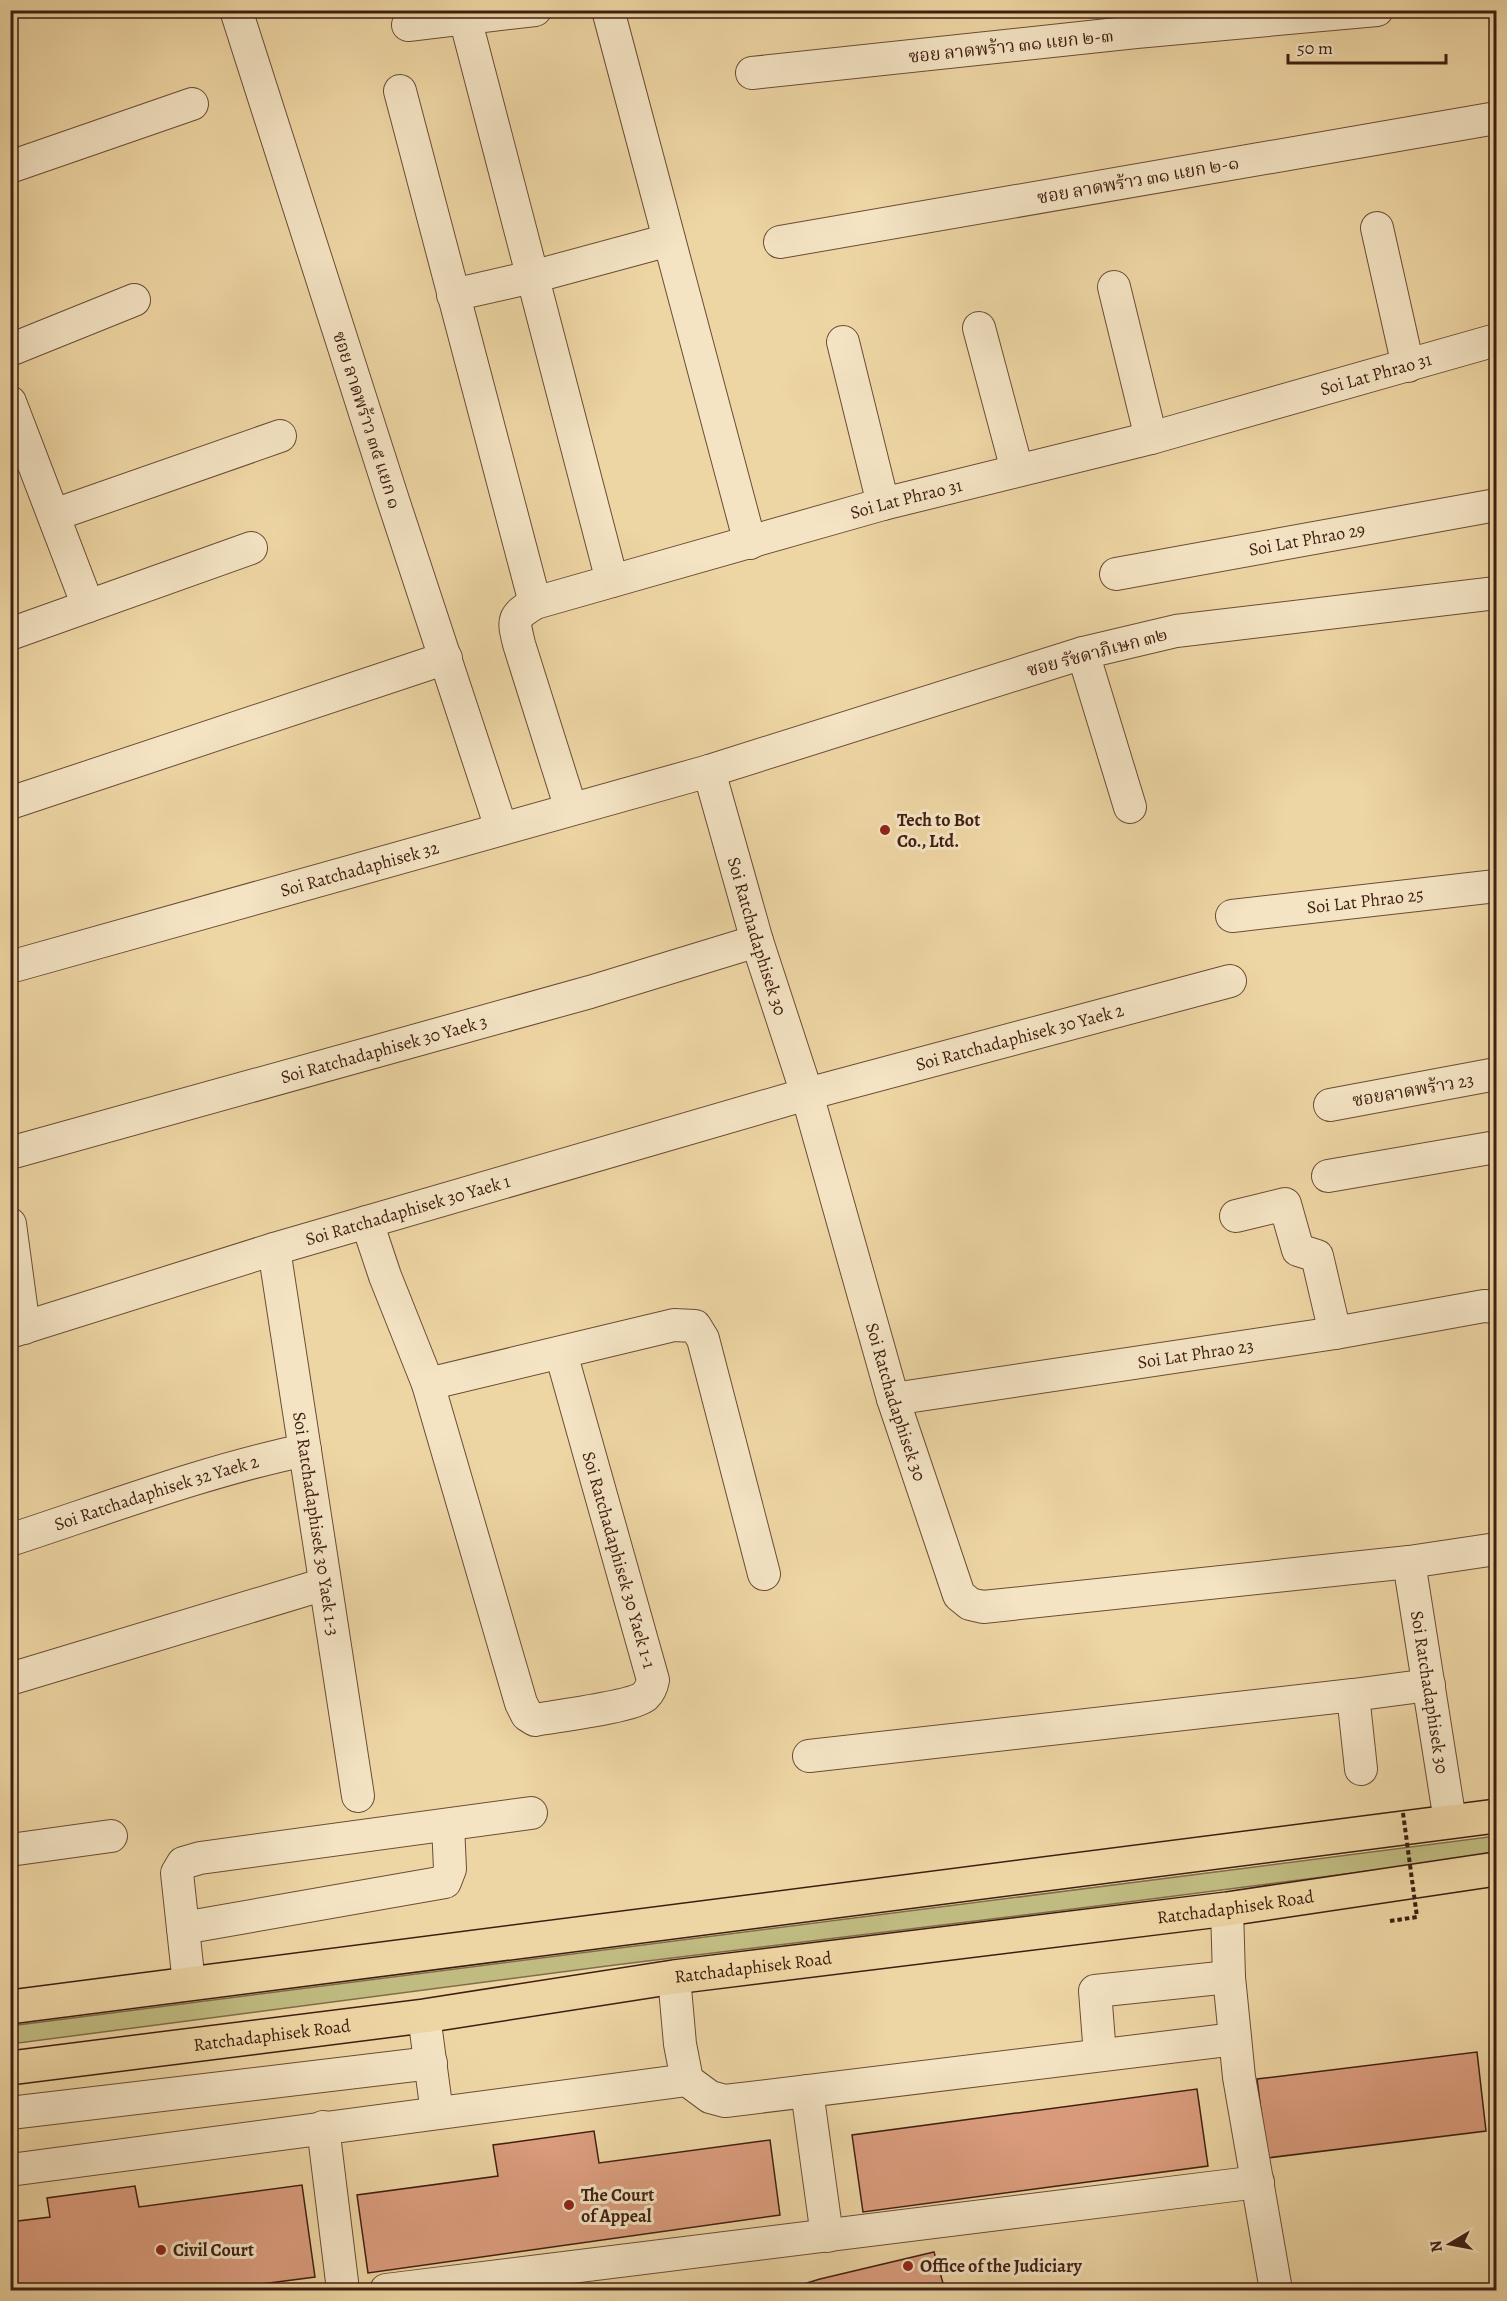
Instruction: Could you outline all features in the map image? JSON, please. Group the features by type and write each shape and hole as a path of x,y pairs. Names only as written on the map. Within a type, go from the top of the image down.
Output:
{"main road":[{"path":"10,2007 1497,1816"},
{"name":"Ratchadaphisek Road","path":"10,2068 424,2016 674,1977 1227,1909 1497,1869"}],"street":[{"name":"ซอย ลาดพร้าว ๓๕ แยก ๑","path":"236,10 501,828"},
{"path":"405,16 465,18 535,10"},
{"path":"608,10 750,543"},
{"name":"ซอย ลาดพร้าว ๓๑ แยก ๒-๓","path":"752,74 1136,32 1377,10"},
{"path":"465,18 612,581"},
{"path":"400,91 535,603"},
{"path":"10,168 192,104"},
{"name":"ซอย ลาดพร้าว ๓๑ แยก ๒-๑","path":"780,242 1497,118"},
{"path":"1377,228 1408,366"},
{"path":"453,295 532,277 669,240"},
{"path":"1114,287 1151,438"},
{"path":"10,350 134,300"},
{"path":"979,328 1017,470"},
{"name":"Soi Lat Phrao 31","path":"571,809 514,622 518,614 535,603 883,504 1151,438 1497,340"},
{"path":"843,342 883,504"},
{"path":"10,402 88,606"},
{"path":"54,515 280,436"},
{"name":"Soi Lat Phrao 29","path":"1116,574 1497,505"},
{"path":"10,634 251,548"},
{"name":"ซอย รัชดาภิเษก ๓๒","path":"709,771 1083,653 1176,631 1497,593"},
{"path":"1083,653 1130,807"},
{"path":"10,803 446,658"},
{"name":"Soi Ratchadaphisek 32","path":"10,966 709,771"},
{"name":"Soi Ratchadaphisek 30","path":"709,771 757,941 807,1094 893,1398 959,1595 970,1604 983,1607 1409,1562 1497,1549"},
{"name":"Soi Lat Phrao 25","path":"1232,916 1497,886"},
{"name":"Soi Ratchadaphisek 30 Yaek 3","path":"10,1153 590,992 757,941"},
{"name":"Soi Ratchadaphisek 30 Yaek 2","path":"807,1094 1230,981"},
{"name":"ซอยลาดพร้าว 23","path":"1330,1105 1497,1074"},
{"name":"Soi Ratchadaphisek 30 Yaek 1","path":"17,1330 274,1249 807,1094"},
{"path":"1328,1176 1497,1147"},
{"path":"1236,1216 1285,1204 1298,1250 1317,1256 1335,1333"},
{"name":"Soi Ratchadaphisek 30 Yaek 1-1","path":"366,1222 428,1384 521,1703 526,1715 536,1720 644,1698 652,1688 653,1680 561,1353"},
{"path":"10,1224 17,1330"},
{"name":"Soi Ratchadaphisek 30 Yaek 1-3","path":"274,1249 358,1796"},
{"name":"Soi Lat Phrao 23","path":"893,1398 1335,1333 1484,1306 1497,1306"},
{"path":"428,1384 674,1325 695,1326 703,1339 764,1575"},
{"name":"Soi Ratchadaphisek 32 Yaek 2","path":"10,1540 191,1480 305,1450"},
{"name":"Soi Ratchadaphisek 30","path":"1409,1562 1450,1821"},
{"path":"10,1678 325,1584"},
{"path":"809,1756 1429,1686"},
{"path":"1353,1695 1361,1769"},
{"path":"189,1984 177,1873 183,1863 200,1858 531,1813"},
{"path":"183,1928 445,1882 450,1869 448,1825"},
{"path":"10,1850 111,1836"},
{"path":"1227,1909 1229,1977 1239,2077 1276,2290"},
{"path":"674,1977 680,2044 687,2080 710,2097 725,2101 1235,2039"},
{"path":"1100,2055 1095,1991 1229,1977"},
{"path":"424,2016 437,2113"},
{"path":"10,2113 431,2063"},
{"path":"10,2170 687,2080"},
{"path":"807,2091 827,2236"},
{"path":"323,2127 343,2290"},
{"path":"386,2290 1258,2182"}],"path":[{"path":"1390,1921 1417,1917 1403,1813"}],"shaded area":[{"path":"1496,1836 1496,1854 11,2044 10,2026"}],"building":[{"path":"1477,2052 1486,2131 1267,2158 1257,2079"},
{"path":"1197,2089 1208,2166 863,2212 852,2135"},
{"name":"The Court of Appeal","path":"594,2131 599,2163 770,2140 780,2215 368,2273 357,2195 498,2176 493,2145"},
{"name":"Civil Court","path":"302,2185 315,2277 216,2290 10,2290 10,2222 50,2217 47,2198 135,2186 139,2207"},
{"name":"Office of the Judiciary","path":"934,2252 945,2290 784,2290 820,2279"}],"place":[{"name":"Tech to Bot Co., Ltd.","path":"885,830"},
{"name":"The Court of Appeal","path":"569,2205"},
{"name":"Civil Court","path":"161,2250"},
{"name":"Office of the Judiciary","path":"908,2266"}]}
